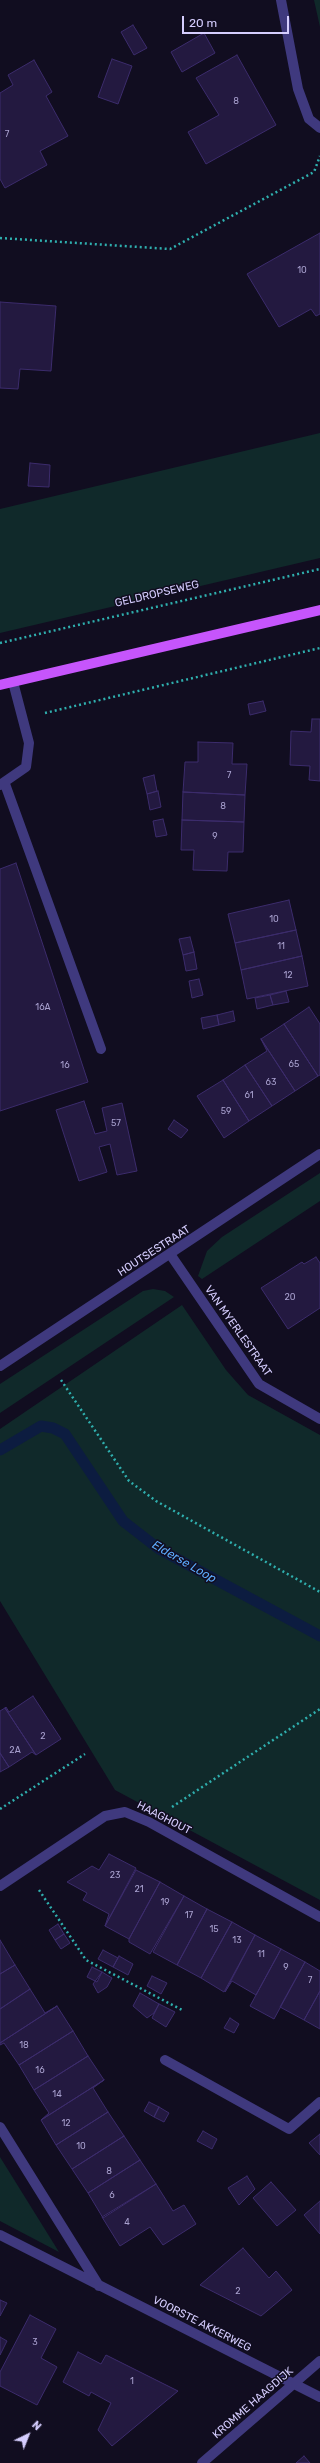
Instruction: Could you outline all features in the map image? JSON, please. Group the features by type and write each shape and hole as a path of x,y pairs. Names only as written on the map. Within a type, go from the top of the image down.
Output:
{"main road":[{"path":"0,685 320,610"}],"street":[{"path":"281,0 298,89 309,119 320,128"},
{"path":"13,682 30,743 26,767 2,784 101,1049"},
{"name":"HOUTSESTRAAT","path":"0,1366 320,1154"},
{"name":"VAN MYERLESTRAAT","path":"170,1254 259,1384 320,1419"},
{"name":"HAAGHOUT","path":"0,1886 105,1816 125,1812 149,1822 320,1917"},
{"path":"164,2060 288,2129 320,2102"},
{"path":"0,2127 99,2286"},
{"name":"VOORSTE AKKERWEG","path":"0,2235 320,2397"},
{"name":"KROMME HAAGDIJK","path":"202,2463 320,2361"}],"path":[{"path":"0,238 170,249 314,172 320,156"},
{"name":"GELDROPSEWEG","path":"0,643 320,569"},
{"path":"23,719 320,648"},
{"path":"61,1380 129,1481 156,1501 320,1592"},
{"path":"149,1822 320,1709"},
{"path":"0,1809 85,1754"},
{"path":"25,1869 86,1960 184,2011"}],"green space":[{"path":"314,0 320,0 320,27"},
{"path":"320,433 320,558 0,633 0,509"},
{"path":"320,1173 320,1201 202,1279 198,1276 207,1251 222,1237"},
{"path":"153,1289 165,1291 174,1297 0,1413 0,1384 143,1291"},
{"path":"182,1305 226,1370 248,1395 320,1435 320,1900 115,1790 0,1601 0,1429"},
{"path":"0,2157 59,2252 0,2221"}],"building":[{"path":"133,25 147,48 134,55 121,32"},
{"path":"204,33 215,53 182,72 171,52"},
{"path":"237,55 276,125 206,164 188,132 219,115 196,78"},
{"path":"112,59 132,66 118,104 98,97"},
{"path":"34,60 52,92 46,96 68,136 40,151 47,165 5,188 0,179 0,93 13,85 8,75"},
{"path":"320,233 320,314 316,316 311,309 279,327 247,274"},
{"path":"0,302 56,306 51,371 20,369 18,389 0,388"},
{"path":"30,463 50,465 49,487 28,486"},
{"path":"263,701 266,711 250,715 248,704"},
{"path":"312,719 320,719 320,781 309,780 310,766 290,765 291,731 311,732"},
{"path":"198,742 233,743 232,764 247,764 245,795 183,792 185,762 198,762"},
{"path":"154,775 157,791 147,794 143,778"},
{"path":"158,791 161,807 150,810 147,794"},
{"path":"183,792 245,795 244,822 182,820"},
{"path":"163,819 167,835 156,837 153,821"},
{"path":"182,820 244,822 243,852 228,852 227,871 193,870 194,850 181,850"},
{"path":"16,863 88,1082 0,1111 0,869"},
{"path":"289,900 296,930 235,943 228,914"},
{"path":"296,930 302,956 241,970 235,943"},
{"path":"190,937 194,952 183,955 179,939"},
{"path":"194,952 197,969 186,971 183,955"},
{"path":"302,956 308,986 247,999 241,970"},
{"path":"199,979 203,995 192,998 189,981"},
{"path":"286,991 289,1002 273,1005 270,995"},
{"path":"270,995 273,1005 257,1009 255,998"},
{"path":"309,1007 320,1024 320,1075 318,1076 284,1024"},
{"path":"233,1011 235,1021 219,1025 217,1015"},
{"path":"217,1015 219,1025 203,1029 201,1018"},
{"path":"284,1024 318,1076 295,1091 261,1039"},
{"path":"261,1039 295,1091 272,1106 245,1065 267,1051"},
{"path":"245,1065 272,1106 249,1121 223,1080"},
{"path":"223,1080 249,1121 224,1138 197,1096"},
{"path":"84,1101 95,1134 107,1131 102,1108 122,1103 137,1171 117,1175 110,1144 99,1147 107,1172 79,1181 56,1110"},
{"path":"174,1120 188,1130 181,1138 168,1129"},
{"path":"316,1257 320,1263 320,1308 288,1329 261,1288 302,1262 304,1264"},
{"path":"33,1696 61,1739 36,1755 5,1708 6,1707 9,1712"},
{"path":"5,1708 36,1755 32,1752 9,1767 0,1753 0,1711"},
{"path":"0,1753 9,1767 0,1772"},
{"path":"109,1854 136,1868 105,1926 109,1914 83,1900 87,1893 67,1882 92,1866 99,1870"},
{"path":"136,1870 160,1882 129,1939 105,1926"},
{"path":"160,1882 184,1896 150,1954 129,1942 129,1939"},
{"path":"184,1896 207,1909 177,1965 153,1952"},
{"path":"207,1909 232,1922 201,1978 177,1965"},
{"path":"232,1922 255,1935 224,1992 201,1978"},
{"path":"58,1924 64,1934 55,1940 49,1930"},
{"path":"64,1934 70,1943 61,1949 55,1940"},
{"path":"255,1935 281,1949 256,1995 232,1981 225,1992"},
{"path":"0,1940 15,1965 0,1974"},
{"path":"281,1949 305,1962 274,2019 250,2006"},
{"path":"103,1950 118,1958 113,1967 98,1959"},
{"path":"119,1956 133,1964 128,1975 113,1967"},
{"path":"305,1962 320,1971 320,1991 304,2020 280,2007"},
{"path":"15,1965 30,1989 0,2009 0,1974"},
{"path":"92,1967 102,1972 97,1982 87,1977"},
{"path":"102,1972 112,1978 107,1987 98,1993 93,1984"},
{"path":"152,1976 167,1983 161,1994 147,1986"},
{"path":"30,1989 45,2013 57,2006 0,2043 0,2009"},
{"path":"320,1991 320,2029 304,2020"},
{"path":"140,1993 159,2004 154,2013 147,2018 133,2006"},
{"path":"159,2004 175,2012 166,2027 152,2018"},
{"path":"57,2006 73,2031 19,2065 4,2043 0,2045 0,2043"},
{"path":"230,2018 239,2024 234,2033 224,2028"},
{"path":"73,2031 88,2056 34,2090 19,2065"},
{"path":"88,2056 104,2080 41,2120 49,2113 34,2090"},
{"path":"104,2080 93,2088 108,2112 56,2145 41,2120"},
{"path":"149,2102 159,2107 154,2117 144,2111"},
{"path":"159,2107 169,2113 164,2122 154,2117"},
{"path":"108,2112 124,2136 72,2169 56,2145"},
{"path":"203,2131 217,2139 212,2149 197,2141"},
{"path":"320,2134 320,2155 309,2143"},
{"path":"124,2136 140,2160 88,2193 72,2169"},
{"path":"140,2160 156,2184 103,2218 88,2193"},
{"path":"247,2176 255,2189 239,2205 228,2188"},
{"path":"271,2182 296,2210 277,2226 253,2198"},
{"path":"156,2184 173,2211 184,2205 196,2224 163,2245 150,2227 120,2246 102,2217"},
{"path":"320,2201 320,2234 304,2215"},
{"path":"243,2248 269,2278 276,2271 292,2290 261,2316 200,2285"},
{"path":"0,2300 7,2303 0,2316"},
{"path":"30,2315 56,2329 41,2358 57,2367 37,2405 0,2386 0,2372"},
{"path":"0,2337 7,2341 0,2355"},
{"path":"78,2352 101,2364 106,2355 178,2391 112,2446 98,2430 111,2403 91,2392 89,2396 63,2382"},
{"path":"304,2456 310,2463 296,2463"}],"waterway":[{"name":"Elderse Loop","path":"0,1450 41,1426 53,1428 65,1434 123,1521 159,1549 320,1636"}]}
